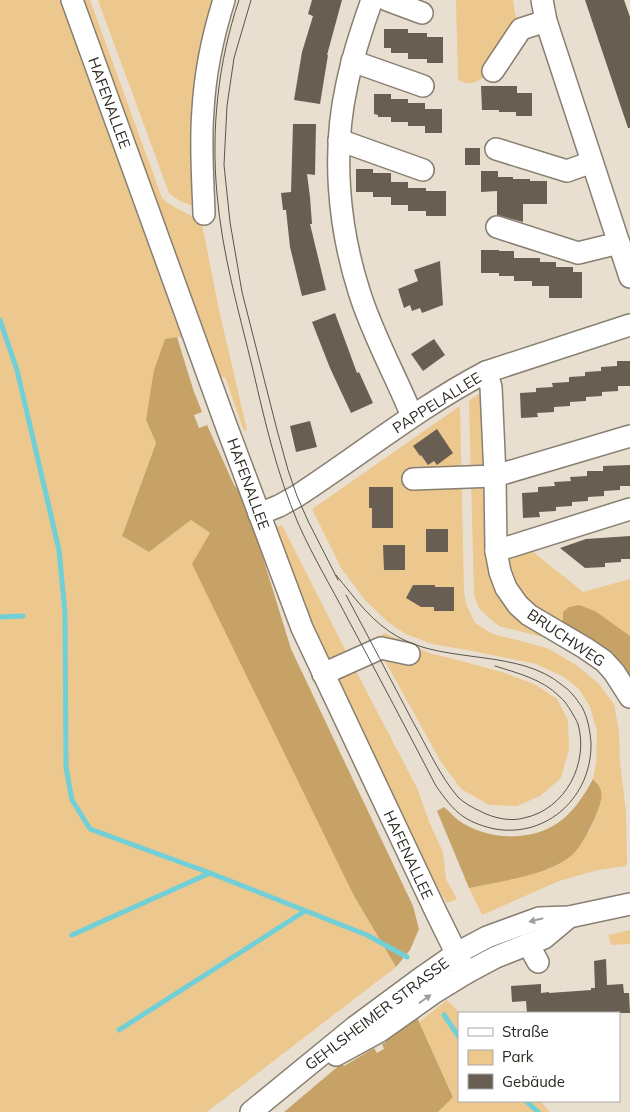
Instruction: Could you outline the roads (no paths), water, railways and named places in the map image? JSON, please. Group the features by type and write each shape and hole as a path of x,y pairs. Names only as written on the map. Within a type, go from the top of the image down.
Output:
{"street":[{"name":"HAFENALLEE","path":"72,0 302,628 466,973"},
{"path":"204,214 203,110 209,61 224,0"},
{"path":"372,0 346,86 339,140 341,206 345,236 359,291 412,416"},
{"path":"387,0 422,13"},
{"path":"542,0 546,21 630,277"},
{"path":"492,71 521,29 546,21"},
{"path":"352,61 423,86"},
{"path":"339,140 423,170"},
{"path":"496,150 568,171 592,162"},
{"path":"497,227 578,253 619,244"},
{"name":"PAPPELALLEE","path":"259,514 297,496 412,416 486,372 630,324"},
{"name":"BRUCHWEG","path":"486,372 491,387 496,551 500,572 506,588 518,605 535,619 604,660 630,697"},
{"path":"413,479 495,476 630,436"},
{"path":"496,551 630,510"},
{"path":"323,674 381,648 409,654"},
{"name":"GEHLSHEIMER STRASSE","path":"251,1112 355,1027 456,953 487,937 539,918 569,917 630,904"},
{"name":"GEHLSHEIMER STRASSE","path":"297,1074 380,1031 435,992 466,973 496,957 544,938 569,917"},
{"path":"528,944 538,962"}],"waterway":[{"path":"0,320 17,370 59,550 65,613 66,767 72,800 90,829 210,873 367,935 407,957"},
{"path":"0,617 23,616"},
{"path":"72,935 210,873"},
{"path":"119,1030 305,911"},
{"path":"444,1015 458,1036"},
{"path":"527,1102 538,1112"}],"tram line":[{"path":"239,0 226,47 218,96 215,170 219,216 237,305 272,448 298,523 436,786 452,807 464,817 479,824 495,829 514,830 532,827 549,820 563,809 575,796 584,780 589,762 591,743 584,711 571,692 545,674 525,666 440,651 419,646 400,638 372,618 336,575"},
{"path":"251,0 234,58 227,106 224,165 230,222 242,292 288,470 308,521 338,580"},
{"path":"346,595 446,781 458,797 472,807 502,819 513,820 539,813 552,805 562,795 577,769 581,739 578,724 563,699 545,685 529,677 495,666"}]}
